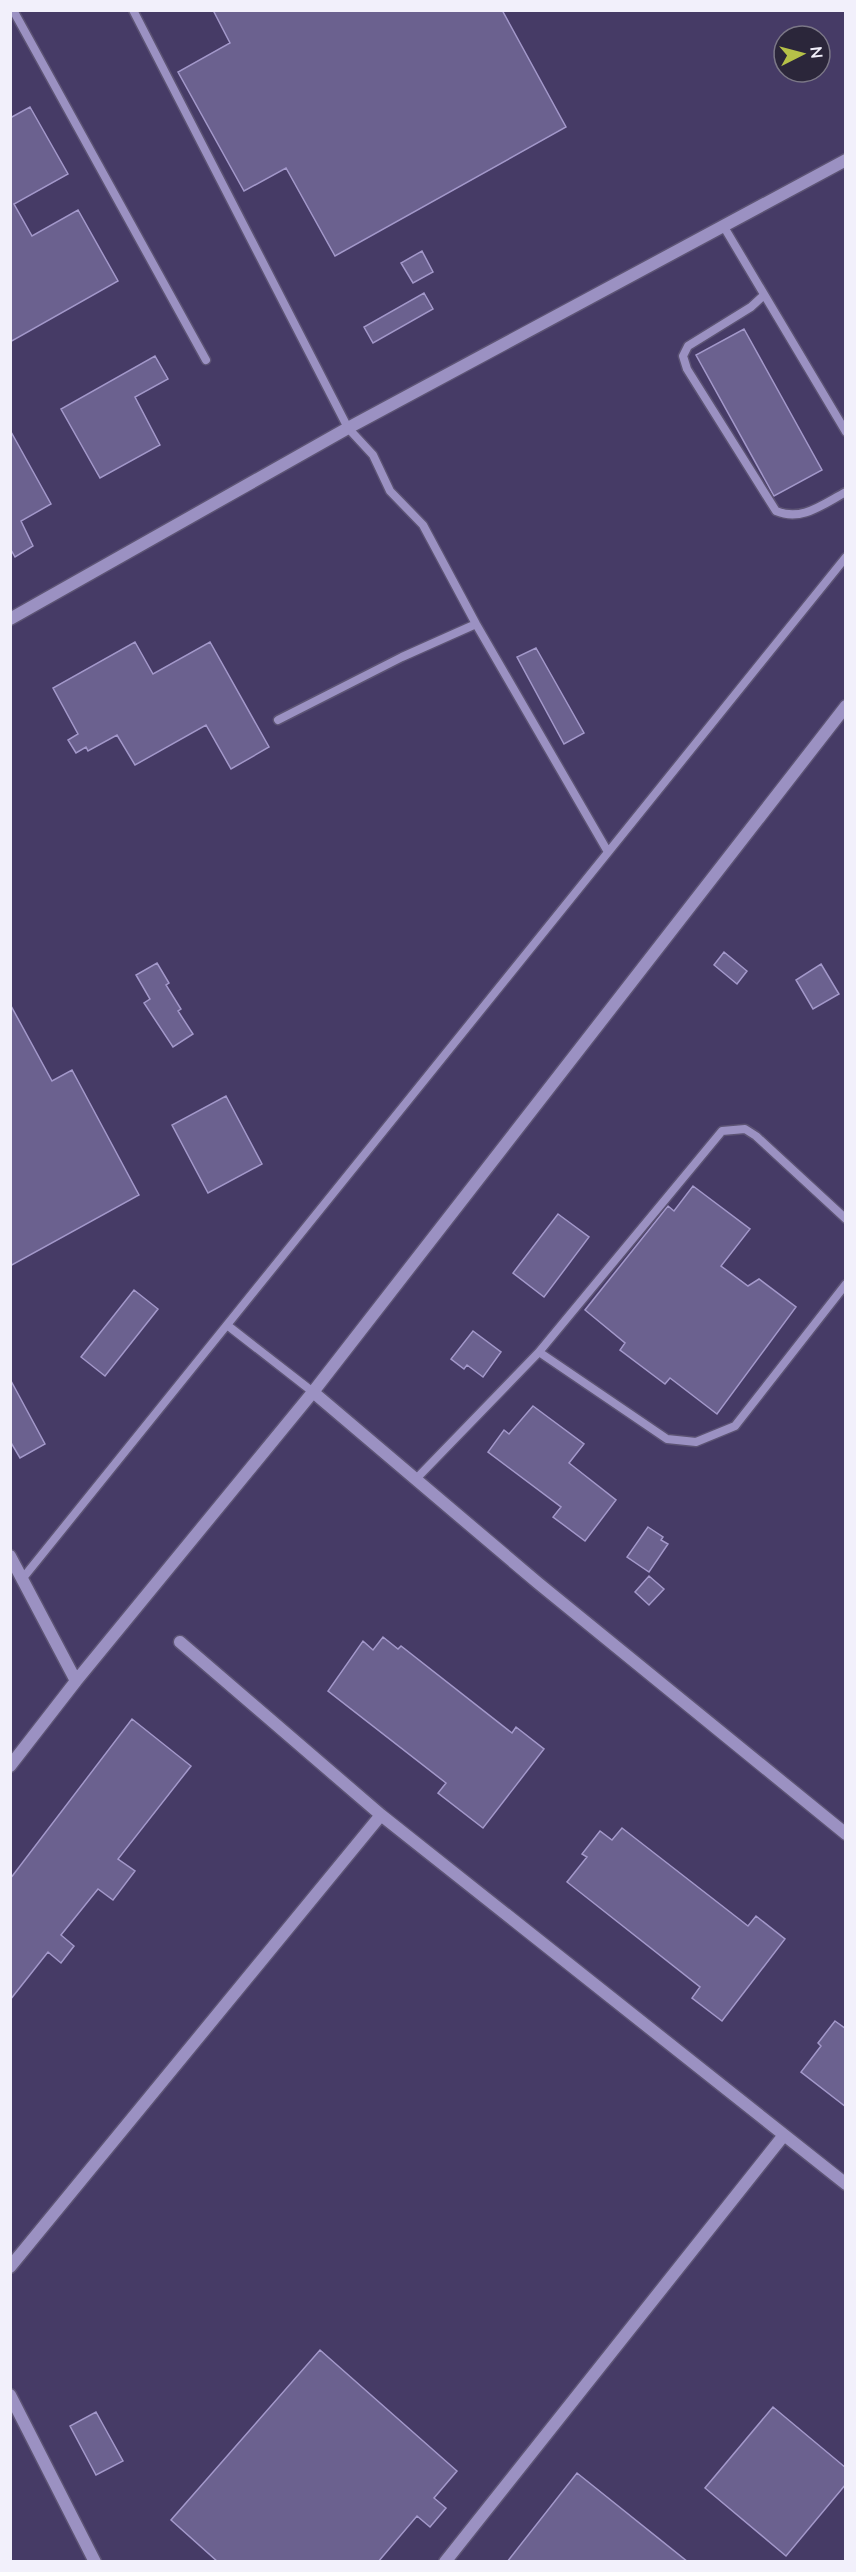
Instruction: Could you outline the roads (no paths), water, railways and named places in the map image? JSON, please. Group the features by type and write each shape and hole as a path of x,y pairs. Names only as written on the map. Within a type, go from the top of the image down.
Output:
{"street":[{"path":"10,619 348,428 846,160"},
{"path":"10,1766 76,1681 313,1392 846,706"},
{"path":"313,1392 538,1583 846,1834"},
{"path":"10,1556 76,1681"},
{"path":"180,1642 381,1815 846,2184"},
{"path":"10,2267 381,1815"},
{"path":"445,2562 784,2135"},
{"path":"10,2395 95,2562"}],"lane":[{"path":"13,10 206,360"},
{"path":"133,10 348,428 373,455 390,492 423,525 476,624 608,852"},
{"path":"724,227 846,432"},
{"path":"764,295 751,307 688,346 683,356 687,369 776,512 788,516 806,514 846,492"},
{"path":"23,1578 846,557"},
{"path":"278,720 402,657 476,624"},
{"path":"416,1479 539,1352 722,1131 745,1129 756,1136 846,1219"},
{"path":"539,1352 667,1439 696,1442 735,1426 846,1284"},
{"path":"227,1325 313,1392"}]}
